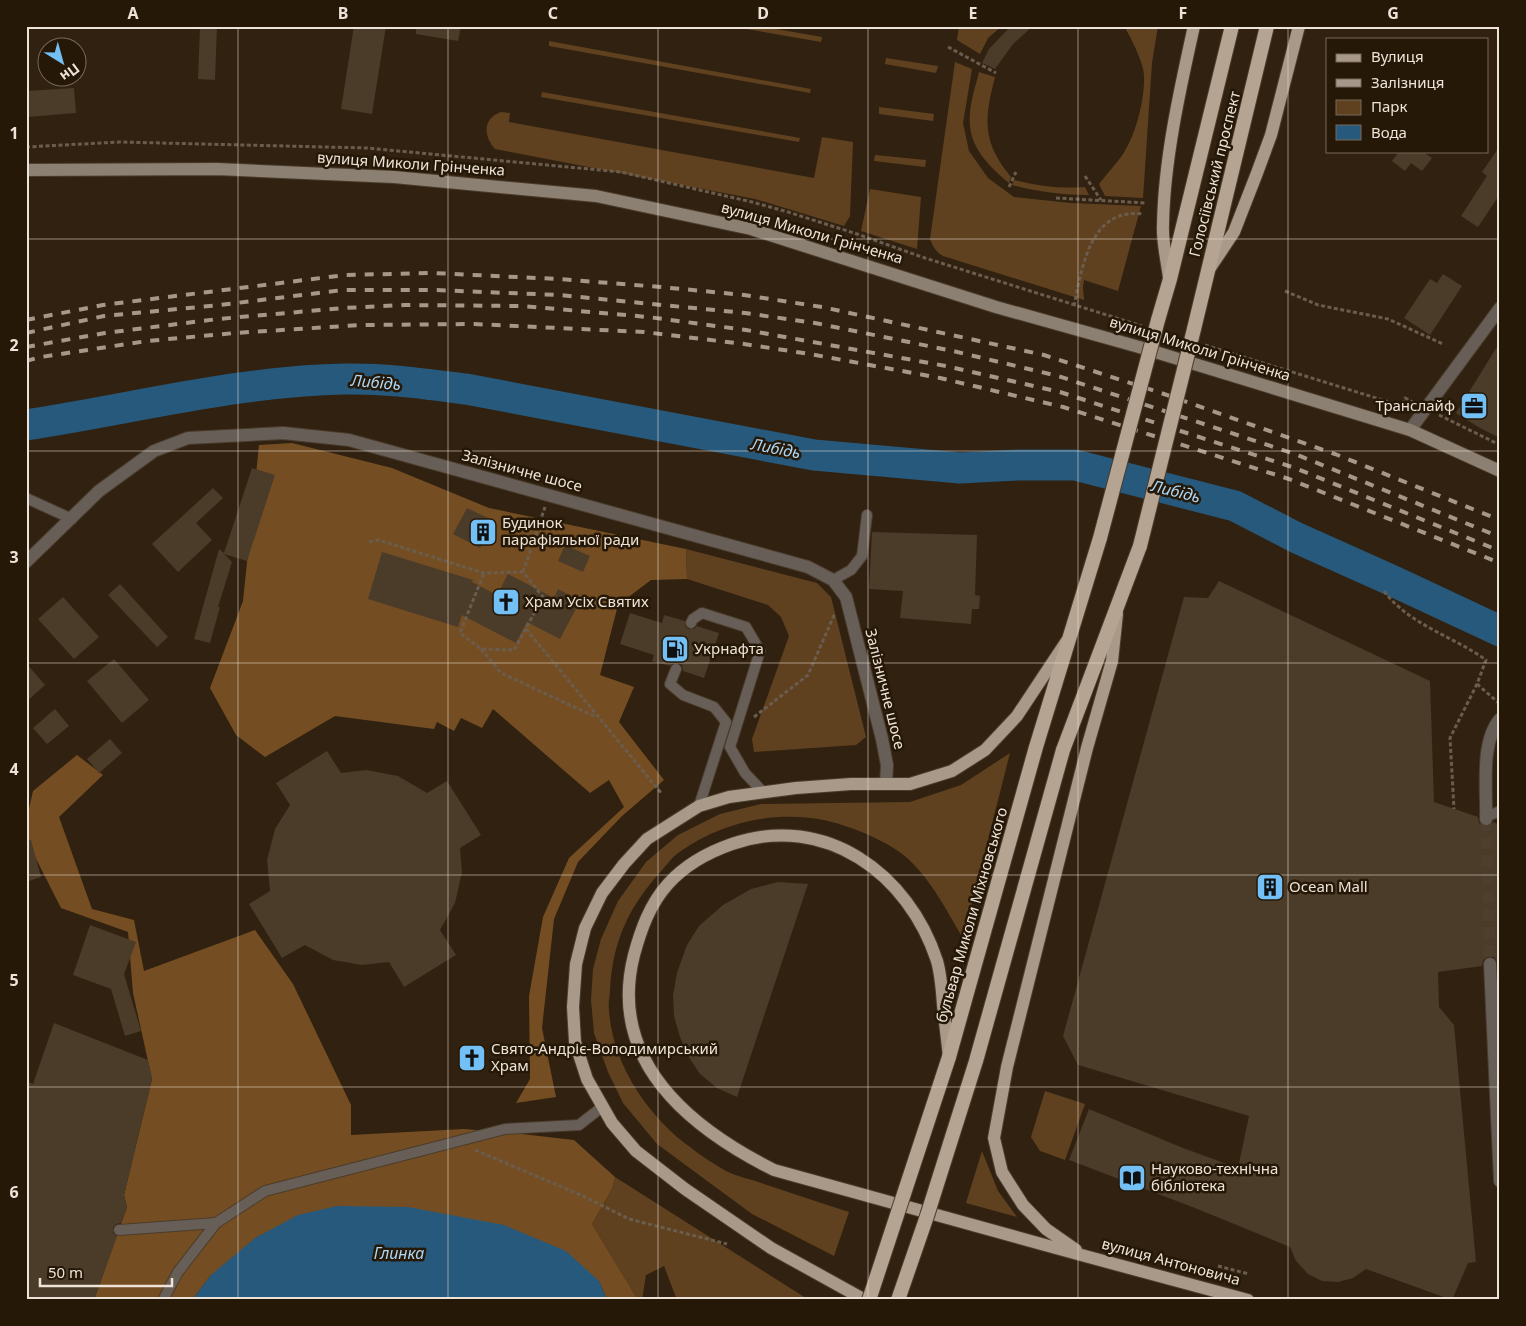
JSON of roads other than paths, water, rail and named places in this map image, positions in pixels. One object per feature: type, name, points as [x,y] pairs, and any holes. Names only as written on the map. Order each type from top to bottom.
[{"type":"highway","name":"Голосіївський проспект","points":[[1100,538],[1170,280],[1232,26]]},
{"type":"highway","name":"Голосіївський проспект","points":[[1118,604],[1140,546],[1267,26]]},
{"type":"highway","name":"бульвар Миколи Міхновського","points":[[869,1300],[949,1057],[1036,747],[1100,538]]},
{"type":"highway","points":[[898,1300],[927,1216],[976,1061],[1064,750],[1118,604]]},
{"type":"main road","points":[[1170,280],[1163,227],[1168,168],[1194,26]]},
{"type":"main road","points":[[1208,270],[1234,232],[1261,163],[1271,135],[1299,26]]},
{"type":"main road","name":"вулиця Миколи Грінченка","points":[[26,170],[246,170],[394,177],[596,196],[751,229],[996,307],[1138,347],[1410,430],[1500,471]]},
{"type":"main road","points":[[1086,1256],[1046,1229],[1023,1205],[1002,1172],[994,1138],[1007,1067],[1087,748],[1112,661],[1118,604]]},
{"type":"main road","points":[[865,1300],[771,1248],[685,1188],[636,1151],[612,1123],[587,1079],[575,1042],[573,1007],[576,964],[585,928],[602,893],[624,864],[647,839],[699,806],[729,797],[796,788],[910,784],[952,771],[985,750],[1016,716],[1071,634]]},
{"type":"main road","name":"вулиця Антоновича","points":[[949,1057],[937,962],[918,918],[905,898],[889,880],[870,864],[848,851],[824,842],[798,836],[771,836],[742,841],[715,850],[690,865],[668,884],[650,908],[639,937],[631,967],[628,998],[632,1028],[640,1051],[662,1087],[686,1112],[712,1134],[742,1154],[774,1170],[1248,1300]]},
{"type":"street","points":[[1410,430],[1500,308]]},
{"type":"street","name":"Залізничне шосе","points":[[26,562],[99,491],[154,451],[188,438],[283,433],[349,440],[808,567],[834,580],[846,597],[882,739],[887,765],[886,784]]},
{"type":"street","points":[[1486,818],[1487,748],[1493,729],[1500,719]]},
{"type":"street","points":[[1490,964],[1500,1182]]},
{"type":"lane","points":[[26,498],[72,519]]},
{"type":"lane","points":[[834,580],[851,570],[862,556],[867,515]]},
{"type":"lane","points":[[691,624],[693,619],[702,613],[746,627],[760,651],[730,748],[744,773],[762,792]]},
{"type":"lane","points":[[676,668],[670,684],[683,695],[714,707],[726,722],[699,806]]},
{"type":"lane","points":[[1486,818],[1500,811]]},
{"type":"lane","points":[[163,1300],[178,1272],[216,1222],[265,1191],[457,1143],[504,1129],[579,1126],[602,1107]]},
{"type":"lane","points":[[119,1230],[216,1222]]},
{"type":"water","name":"Глинка","points":[[337,1206],[408,1207],[504,1225],[566,1251],[599,1281],[607,1300],[192,1300],[211,1275],[255,1238],[298,1215]]},
{"type":"waterway","name":"Либідь","points":[[26,425],[225,390],[305,381],[375,379],[466,389],[814,455],[960,468],[1017,465],[1075,465],[1235,506],[1297,538],[1500,631]]},
{"type":"tunnel","points":[[1486,819],[1490,964]]},
{"type":"railway","points":[[26,320],[103,305],[345,275],[433,273],[558,279],[744,295],[822,307],[1044,355],[1161,393],[1335,454],[1500,520]]},
{"type":"railway","points":[[26,333],[104,316],[220,305],[343,290],[434,290],[559,295],[745,313],[815,323],[953,351],[1058,376],[1295,454],[1500,537]]},
{"type":"railway","points":[[26,347],[105,333],[218,319],[344,308],[404,305],[522,306],[648,317],[746,330],[946,366],[1060,392],[1295,468],[1500,551]]},
{"type":"railway","points":[[26,361],[41,357],[147,341],[361,325],[474,324],[644,332],[744,344],[940,378],[1063,407],[1289,479],[1500,563]]},
{"type":"place","name":"Транслайф","points":[[1474,406]]},
{"type":"place","name":"Будинок парафіяльної ради","points":[[483,532]]},
{"type":"place","name":"Храм Усіх Святих","points":[[506,602]]},
{"type":"place","name":"Укрнафта","points":[[675,649]]},
{"type":"place","name":"Ocean Mall","points":[[1270,887]]},
{"type":"place","name":"Свято-Андріє-Володимирський Храм","points":[[472,1058]]},
{"type":"place","name":"Науково-технічна бібліотека","points":[[1132,1178]]}]
